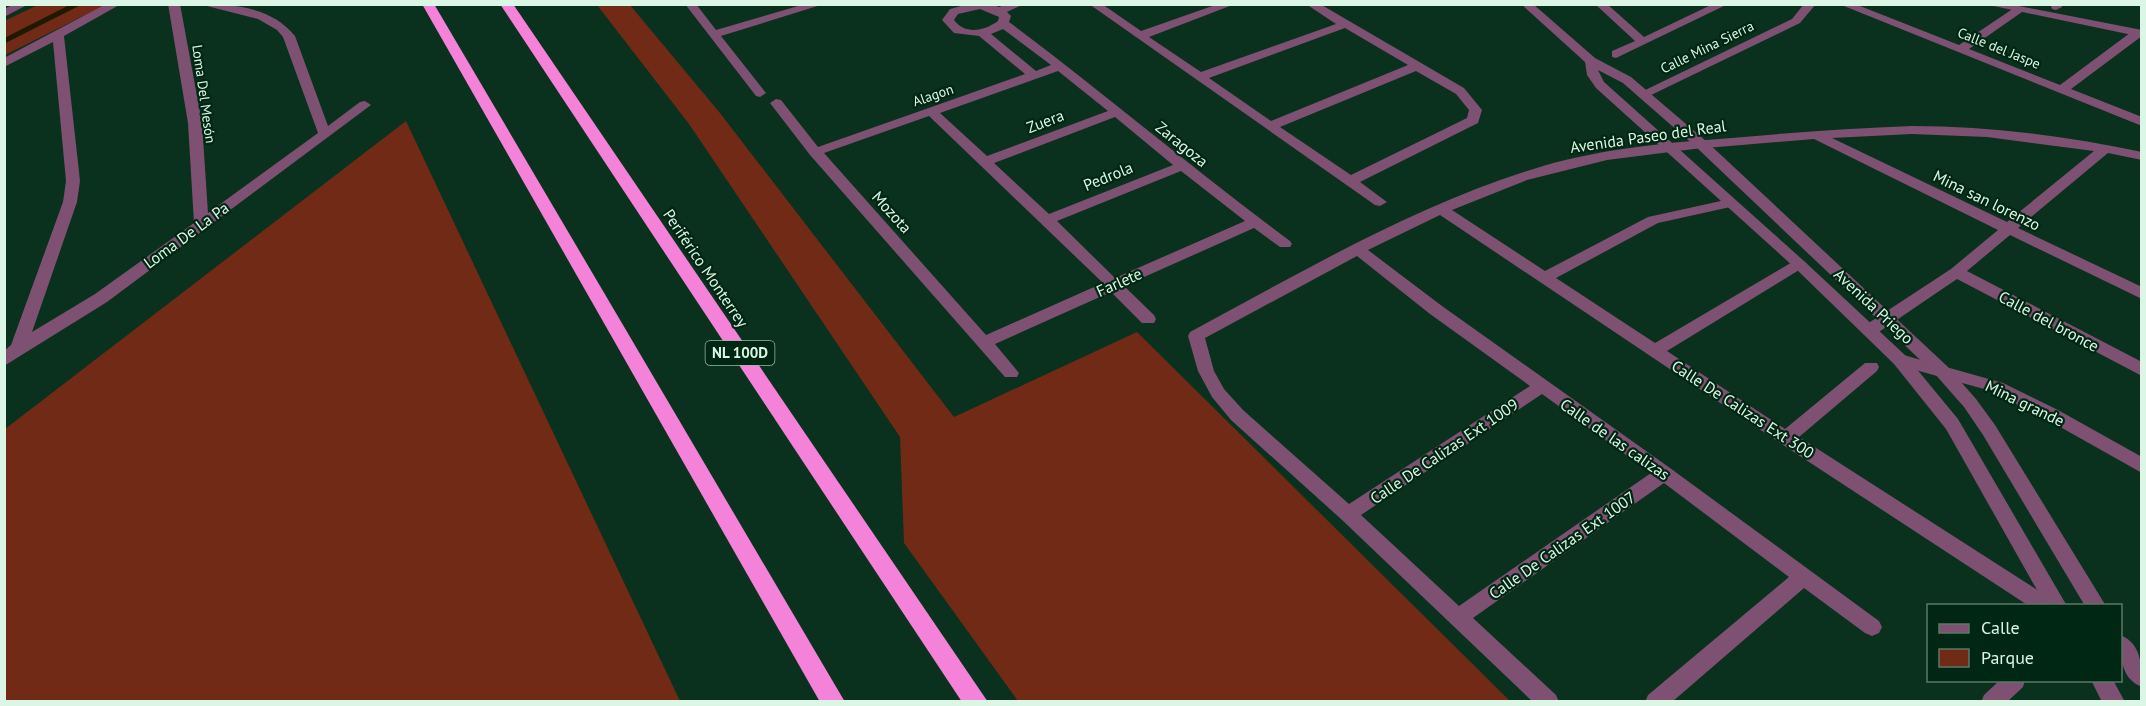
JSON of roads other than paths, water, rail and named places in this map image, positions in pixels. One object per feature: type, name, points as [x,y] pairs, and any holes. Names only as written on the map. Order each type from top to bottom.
[{"type":"highway","points":[[428,4],[833,702]]},
{"type":"highway","name":"Periférico Monterrey","points":[[506,4],[976,702]]},
{"type":"street","points":[[4,14],[24,4]]},
{"type":"street","points":[[4,63],[116,4]]},
{"type":"street","name":"Loma Del Mesón","points":[[174,4],[195,123],[201,224]]},
{"type":"street","points":[[204,4],[261,16],[281,26],[289,36],[325,135]]},
{"type":"street","points":[[690,4],[760,93]]},
{"type":"street","points":[[999,11],[1019,4]]},
{"type":"street","points":[[1094,4],[1380,202]]},
{"type":"street","points":[[1139,36],[1230,4]]},
{"type":"street","points":[[1311,4],[1460,91],[1476,110],[1473,120],[1350,181]]},
{"type":"street","name":"Avenida Priego","points":[[1526,4],[1592,61],[1620,75],[1701,144],[1941,369],[1989,430],[2095,604]]},
{"type":"street","points":[[1600,4],[1643,42]]},
{"type":"street","points":[[1616,54],[1723,4]]},
{"type":"street","name":"Calle Mina Sierra","points":[[1643,94],[1796,21],[1811,4]]},
{"type":"street","name":"Calle del Jaspe","points":[[1844,4],[1962,49],[2142,123]]},
{"type":"street","points":[[1989,4],[2140,30]]},
{"type":"street","points":[[715,34],[813,5]]},
{"type":"street","points":[[980,5],[999,11],[1005,16],[1004,23],[982,33],[955,29],[948,20],[950,8],[980,5]]},
{"type":"street","points":[[2052,5],[2140,30]]},
{"type":"street","points":[[1962,49],[2018,10]]},
{"type":"street","name":"Zaragoza","points":[[1004,23],[1285,244]]},
{"type":"street","points":[[1200,77],[1346,24]]},
{"type":"street","points":[[2062,90],[2140,30]]},
{"type":"street","points":[[982,33],[1034,75]]},
{"type":"street","points":[[8,356],[70,202],[73,182],[58,36]]},
{"type":"street","name":"Avenida Priego","points":[[1592,61],[1595,80],[1800,264],[1900,360],[1952,424],[2056,604]]},
{"type":"street","name":"Alagon","points":[[815,152],[1061,66]]},
{"type":"street","points":[[1270,126],[1417,66]]},
{"type":"street","name":"Mozota","points":[[776,103],[815,152],[1011,373]]},
{"type":"street","name":"Loma De La Pa","points":[[8,356],[101,298],[365,105]]},
{"type":"street","points":[[931,111],[1148,319]]},
{"type":"street","name":"Zuera","points":[[984,162],[1117,112]]},
{"type":"street","name":"Avenida Paseo del Real","points":[[1348,514],[1237,415],[1218,393],[1206,371],[1196,336],[1359,250],[1442,210],[1522,177],[1602,158],[1701,144],[1817,135],[1896,131],[1962,131],[2030,137],[2106,148],[2142,156]]},
{"type":"street","name":"Mina san lorenzo","points":[[1817,135],[2008,231],[2142,294]]},
{"type":"street","points":[[1870,330],[1956,272],[2106,148]]},
{"type":"street","name":"Pedrola","points":[[1047,220],[1182,165]]},
{"type":"street","points":[[1544,278],[1653,220],[1730,203]]},
{"type":"street","name":"Calle De Calizas Ext 300","points":[[1442,210],[1786,438],[2043,604]]},
{"type":"street","name":"Farlete","points":[[984,342],[1255,222]]},
{"type":"street","name":"Calle de las calizas","points":[[1359,250],[1540,387],[1664,473],[1872,627]]},
{"type":"street","points":[[1655,351],[1800,264]]},
{"type":"street","name":"Calle del bronce","points":[[1956,272],[2142,370]]},
{"type":"street","name":"Mina grande","points":[[1900,360],[1941,369],[2014,395],[2142,466]]},
{"type":"street","points":[[1786,438],[1871,368]]},
{"type":"street","name":"Calle De Calizas Ext 1009","points":[[1348,514],[1540,387]]},
{"type":"street","name":"Calle De Calizas Ext 1007","points":[[1459,617],[1664,473]]},
{"type":"street","points":[[1348,514],[1548,702]]},
{"type":"street","points":[[1656,702],[1803,577]]},
{"type":"street","points":[[2122,647],[2142,678]]},
{"type":"street","points":[[1992,702],[2013,682]]},
{"type":"street","points":[[2103,682],[2114,702]]},
{"type":"waterway","points":[[4,41],[77,4]]}]
